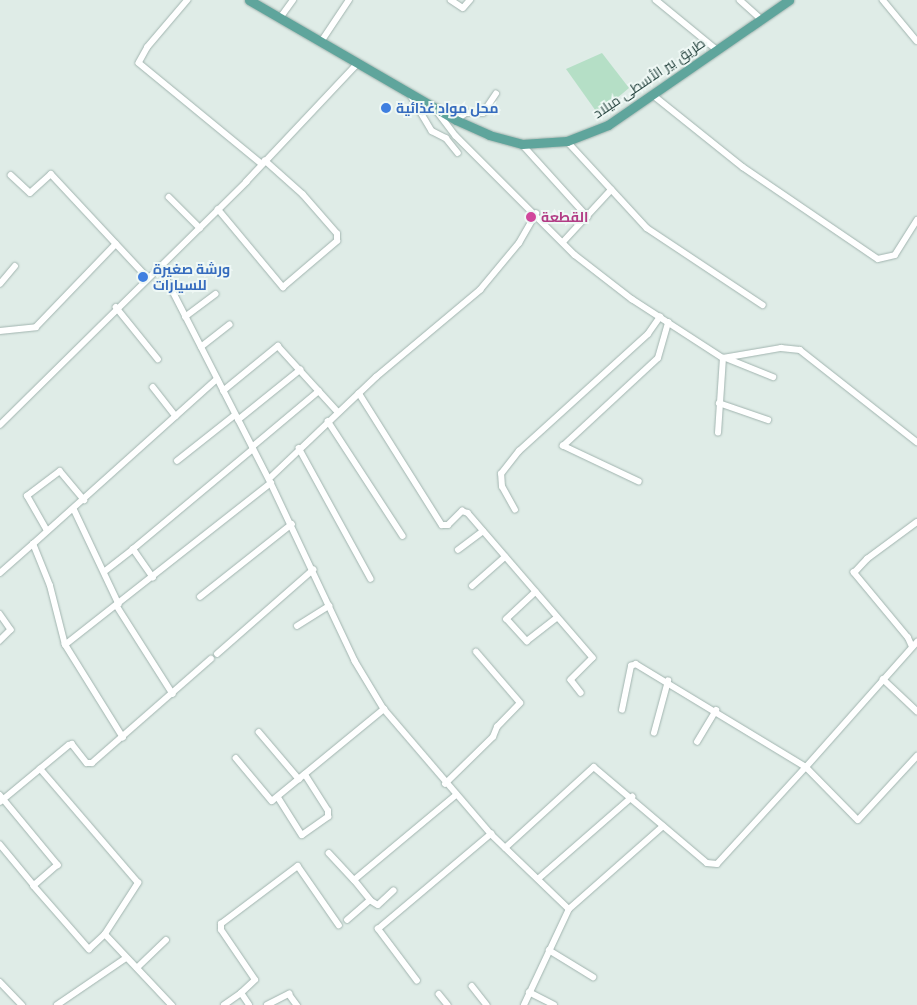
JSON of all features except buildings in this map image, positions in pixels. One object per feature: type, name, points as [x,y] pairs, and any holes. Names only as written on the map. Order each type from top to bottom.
[{"type":"main road","name":"طريق بير الأسطى ميلاد","points":[[249,0],[456,120],[489,136],[522,144],[567,141],[608,124],[788,0]]},
{"type":"street","points":[[188,0],[139,63],[303,195],[338,236],[337,241],[286,286],[280,286],[218,209]]},
{"type":"street","points":[[280,18],[293,0]]},
{"type":"street","points":[[321,42],[348,0]]},
{"type":"street","points":[[451,0],[463,8],[470,0]]},
{"type":"street","points":[[656,0],[718,50]]},
{"type":"street","points":[[740,0],[761,19]]},
{"type":"street","points":[[882,0],[917,41]]},
{"type":"street","points":[[0,425],[116,307],[200,228],[358,63]]},
{"type":"street","points":[[408,92],[432,131],[446,138],[458,153]]},
{"type":"street","points":[[456,120],[466,113],[483,113],[496,94]]},
{"type":"street","points":[[652,95],[743,167],[878,259],[894,255],[917,220]]},
{"type":"street","points":[[434,107],[456,136],[606,282],[724,358],[773,377]]},
{"type":"street","points":[[567,141],[648,228],[763,305]]},
{"type":"street","points":[[522,144],[588,217]]},
{"type":"street","points":[[11,175],[30,193],[51,174],[147,277]]},
{"type":"street","points":[[563,242],[611,190]]},
{"type":"street","points":[[169,197],[200,228]]},
{"type":"street","points":[[65,645],[153,578],[270,481],[299,448],[328,421],[480,290],[520,243],[536,214]]},
{"type":"street","points":[[0,331],[36,328],[116,244]]},
{"type":"street","points":[[0,284],[14,266]]},
{"type":"street","points":[[160,266],[292,524],[355,661],[384,709],[445,784],[491,834],[569,908]]},
{"type":"street","points":[[185,317],[215,294]]},
{"type":"street","points":[[116,307],[158,359]]},
{"type":"street","points":[[515,510],[502,487],[501,474],[519,451],[648,334],[660,317]]},
{"type":"street","points":[[639,482],[565,449],[563,446],[658,358],[668,322]]},
{"type":"street","points":[[201,347],[229,325]]},
{"type":"street","points":[[223,391],[278,346],[338,412]]},
{"type":"street","points":[[724,358],[795,348],[917,442]]},
{"type":"street","points":[[718,433],[724,358]]},
{"type":"street","points":[[177,461],[300,370]]},
{"type":"street","points":[[0,573],[84,500],[217,379]]},
{"type":"street","points":[[153,387],[176,416]]},
{"type":"street","points":[[104,572],[319,391]]},
{"type":"street","points":[[359,393],[442,525],[448,525],[464,510],[593,659],[571,680],[581,693]]},
{"type":"street","points":[[719,403],[768,420]]},
{"type":"street","points":[[328,421],[403,536]]},
{"type":"street","points":[[299,448],[371,579]]},
{"type":"street","points":[[47,531],[27,496],[60,471],[84,500]]},
{"type":"street","points":[[74,508],[118,605],[173,694]]},
{"type":"street","points":[[505,848],[594,767],[632,797],[707,863],[717,864],[915,645],[854,573],[867,559],[917,522]]},
{"type":"street","points":[[200,597],[292,524]]},
{"type":"street","points":[[458,550],[482,531]]},
{"type":"street","points":[[33,544],[50,586],[65,645],[123,738]]},
{"type":"street","points":[[133,549],[153,578]]},
{"type":"street","points":[[472,586],[505,557]]},
{"type":"street","points":[[216,654],[313,570]]},
{"type":"street","points":[[536,592],[507,619],[528,641],[556,618]]},
{"type":"street","points":[[297,626],[329,606]]},
{"type":"street","points":[[0,614],[11,630],[0,641]]},
{"type":"street","points":[[445,784],[493,737],[497,727],[520,703],[476,652]]},
{"type":"street","points":[[34,886],[59,863],[1,799],[72,744],[87,762],[92,763],[123,738],[211,659]]},
{"type":"street","points":[[622,710],[633,664],[668,681],[806,767],[858,820],[917,756]]},
{"type":"street","points":[[883,679],[917,710]]},
{"type":"street","points":[[654,733],[668,681]]},
{"type":"street","points":[[236,758],[270,800],[278,797],[384,709]]},
{"type":"street","points":[[697,742],[716,710]]},
{"type":"street","points":[[259,732],[299,779]]},
{"type":"street","points":[[0,845],[86,949],[106,934],[136,891],[137,879],[40,769]]},
{"type":"street","points":[[278,797],[302,835],[328,817],[328,812],[305,775]]},
{"type":"street","points":[[354,880],[456,796]]},
{"type":"street","points":[[538,880],[632,797]]},
{"type":"street","points":[[524,1005],[569,908],[663,826]]},
{"type":"street","points":[[417,981],[378,929],[491,834]]},
{"type":"street","points":[[329,853],[370,900],[377,905],[394,891]]},
{"type":"street","points":[[224,1005],[255,980],[220,926],[297,867],[301,867],[339,925]]},
{"type":"street","points":[[347,920],[370,900]]},
{"type":"street","points":[[106,934],[126,958],[172,1005]]},
{"type":"street","points":[[136,968],[166,940]]},
{"type":"street","points":[[550,950],[593,977]]},
{"type":"street","points":[[57,1005],[126,958]]},
{"type":"street","points":[[0,982],[22,1005]]},
{"type":"street","points":[[472,986],[487,1005]]},
{"type":"street","points":[[529,992],[554,1005]]},
{"type":"street","points":[[240,993],[249,1005]]},
{"type":"street","points":[[267,1005],[289,994],[297,1005]]},
{"type":"street","points":[[440,994],[448,1005]]},
{"type":"green space","points":[[602,53],[629,88],[598,114],[566,69]]},
{"type":"place","name":"محل مواد غذائية","points":[[386,108]]},
{"type":"place","name":"القطعة","points":[[531,217]]},
{"type":"place","name":"ورشة صغيرة للسيارات","points":[[143,277]]}]
